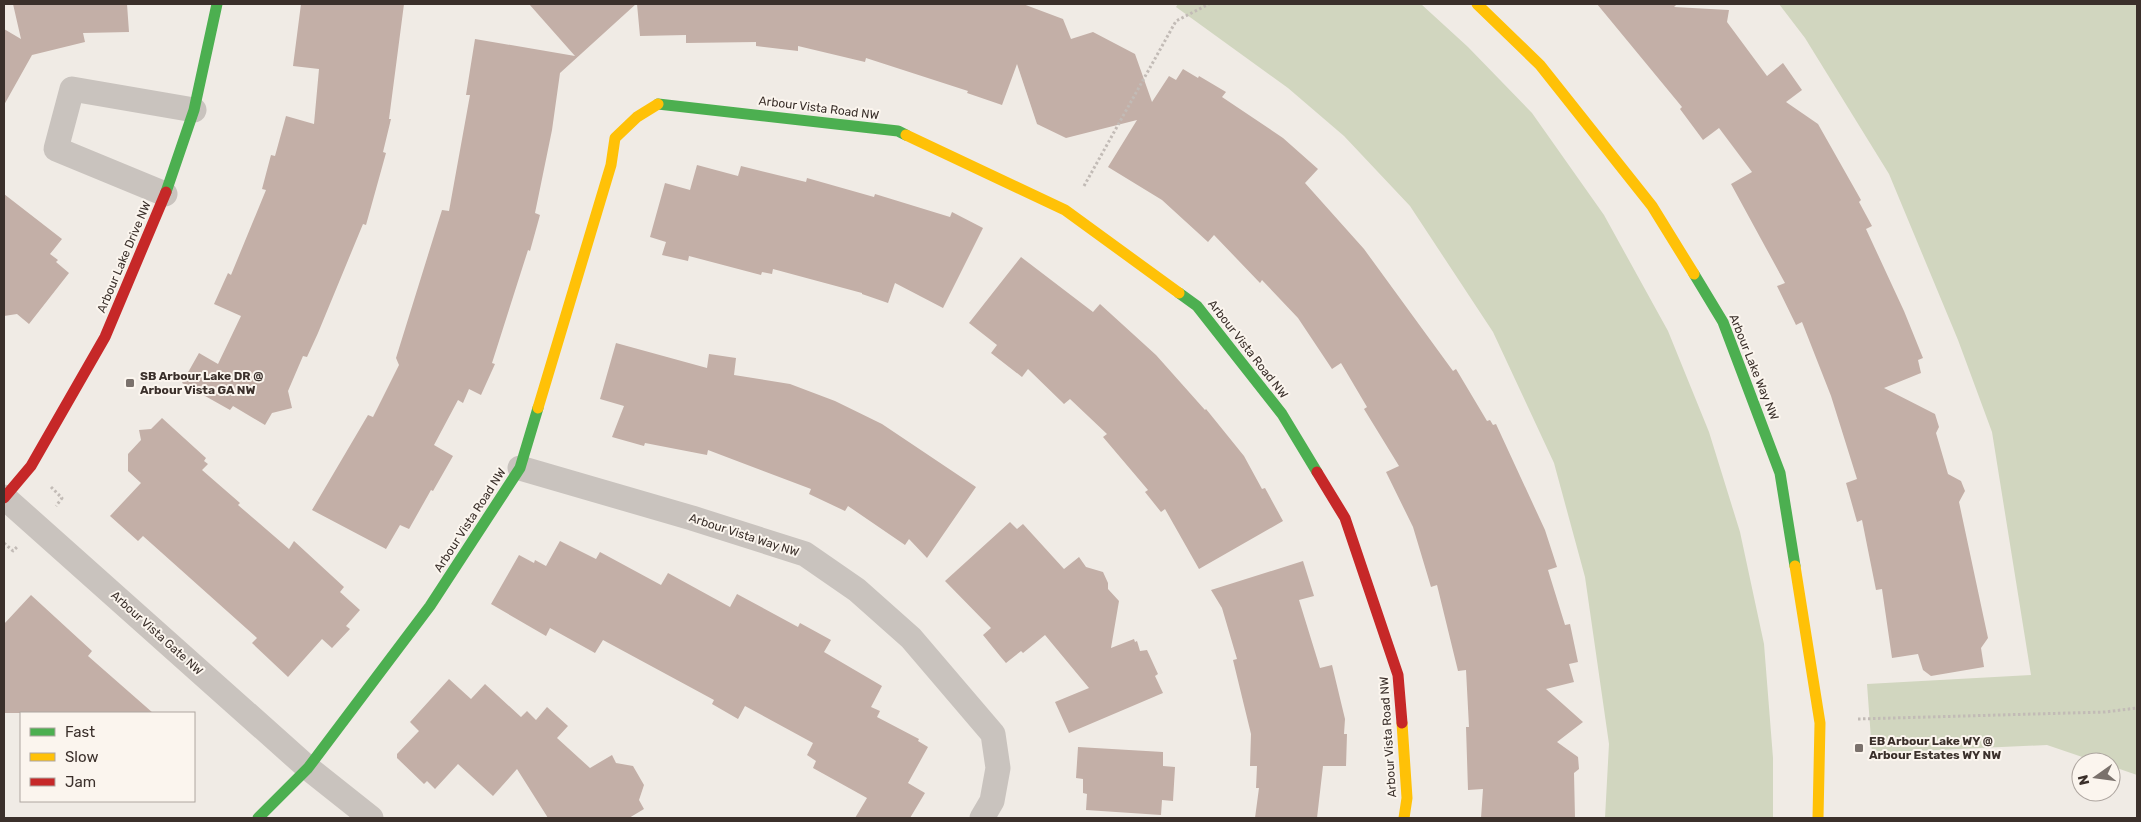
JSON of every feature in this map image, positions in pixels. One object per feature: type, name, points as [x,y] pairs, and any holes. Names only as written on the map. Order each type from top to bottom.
[{"type":"street","name":"Arbour Lake Drive NW","points":[[4,497],[31,466],[106,337],[165,194],[194,110],[217,4]]},
{"type":"street","name":"Arbour Lake Way NW","points":[[1477,4],[1540,66],[1652,206],[1723,322],[1780,473],[1820,723],[1818,818]]},
{"type":"street","points":[[165,194],[56,149],[72,89],[194,110]]},
{"type":"street","name":"Arbour Vista Road NW","points":[[258,818],[308,768],[430,606],[520,468],[611,165],[615,138],[638,117],[659,103],[898,131],[1065,210],[1196,306],[1282,414],[1345,518],[1398,675],[1407,798],[1404,818]]},
{"type":"street","name":"Arbour Vista Way NW","points":[[520,468],[692,518],[805,554],[857,590],[911,638],[994,734],[998,768],[992,801],[982,818]]},
{"type":"street","name":"Arbour Vista Gate NW","points":[[4,497],[308,768],[372,818]]},
{"type":"path","points":[[1065,210],[1084,185],[1176,21],[1209,4]]},
{"type":"path","points":[[1858,719],[2104,712],[2137,708]]},
{"type":"green space","points":[[1178,4],[1421,4],[1468,47],[1532,113],[1604,215],[1668,331],[1709,432],[1740,532],[1764,644],[1773,758],[1773,818],[1605,818],[1609,744],[1585,577],[1554,463],[1493,332],[1410,206],[1344,136],[1288,88],[1176,7]]},
{"type":"green space","points":[[1779,4],[2137,4],[2137,775],[2121,769],[2121,752],[2071,753],[2047,745],[1872,753],[1867,684],[2031,675],[1992,432],[1958,340],[1889,174],[1805,38]]},
{"type":"building","points":[[13,4],[127,4],[129,32],[83,33],[85,42],[32,55],[4,105],[4,29],[21,39]]},
{"type":"building","points":[[301,4],[404,4],[389,119],[391,119],[383,152],[386,153],[366,225],[363,224],[318,333],[307,357],[303,356],[288,391],[292,408],[272,413],[265,425],[233,406],[230,410],[182,383],[199,353],[218,364],[241,316],[214,304],[228,273],[231,275],[266,190],[262,189],[271,155],[275,156],[286,116],[314,124],[319,69],[293,66]]},
{"type":"building","points":[[529,4],[636,4],[560,73],[552,130],[535,213],[540,215],[530,251],[528,250],[492,363],[495,364],[481,395],[469,389],[463,403],[458,400],[434,445],[453,456],[409,529],[400,525],[386,549],[312,510],[368,415],[373,417],[399,365],[396,358],[442,210],[449,211],[470,95],[466,95],[475,39],[575,56]]},
{"type":"building","points":[[637,4],[1023,4],[1063,19],[1071,39],[1093,32],[1135,54],[1152,102],[1169,76],[1176,80],[1183,69],[1226,92],[1222,97],[1283,138],[1318,169],[1305,183],[1364,249],[1453,371],[1456,369],[1487,421],[1490,420],[1493,425],[1496,424],[1545,530],[1557,567],[1548,570],[1565,625],[1570,624],[1578,662],[1569,664],[1574,682],[1546,689],[1583,722],[1557,742],[1578,757],[1579,769],[1574,773],[1575,818],[1481,818],[1483,789],[1468,790],[1466,727],[1469,727],[1466,670],[1458,671],[1437,585],[1431,587],[1413,527],[1386,472],[1399,466],[1364,409],[1367,407],[1341,363],[1332,369],[1298,318],[1262,280],[1260,283],[1214,235],[1208,242],[1162,200],[1108,167],[1137,120],[1066,138],[1037,124],[1017,64],[1002,105],[967,93],[968,91],[866,58],[865,62],[798,46],[798,51],[756,46],[756,42],[686,43],[686,35],[640,36]]},
{"type":"building","points":[[1597,4],[1677,4],[1674,7],[1729,10],[1727,22],[1767,76],[1783,63],[1802,90],[1786,102],[1818,124],[1861,200],[1859,202],[1872,226],[1866,229],[1904,311],[1923,358],[1918,360],[1921,373],[1884,388],[1935,414],[1939,427],[1936,433],[1948,474],[1961,481],[1965,491],[1959,502],[1988,638],[1981,648],[1984,667],[1931,676],[1923,670],[1918,654],[1892,658],[1882,589],[1876,590],[1862,520],[1857,522],[1846,483],[1857,479],[1831,396],[1802,322],[1796,325],[1777,286],[1785,283],[1731,184],[1752,172],[1719,128],[1703,140],[1680,109],[1682,107]]},
{"type":"building","points":[[697,165],[738,176],[741,166],[806,182],[807,178],[874,197],[875,194],[950,217],[952,212],[983,228],[943,308],[895,283],[888,303],[862,293],[773,269],[772,274],[762,272],[761,275],[689,256],[688,261],[662,255],[666,242],[650,237],[665,183],[690,190]]},
{"type":"building","points":[[4,194],[62,239],[50,254],[69,273],[29,324],[17,314],[4,316]]},
{"type":"building","points":[[1021,257],[1093,312],[1100,304],[1156,355],[1206,409],[1244,456],[1262,489],[1265,488],[1283,521],[1199,569],[1165,509],[1161,512],[1145,492],[1148,490],[1103,437],[1107,434],[1070,399],[1064,404],[1028,369],[1022,377],[991,353],[997,345],[969,323]]},
{"type":"building","points":[[616,343],[707,368],[709,354],[736,358],[734,375],[790,384],[835,401],[882,424],[976,487],[927,558],[909,539],[905,545],[848,506],[845,511],[809,494],[811,489],[708,450],[707,455],[645,443],[644,446],[612,437],[624,406],[600,399]]},
{"type":"building","points":[[162,418],[206,458],[204,461],[208,464],[202,470],[240,503],[238,505],[289,549],[294,541],[344,587],[340,592],[360,610],[346,626],[350,629],[332,648],[322,639],[288,677],[252,643],[257,638],[143,536],[138,541],[110,516],[141,483],[128,471],[128,454],[141,440],[139,430],[151,429]]},
{"type":"building","points":[[1010,522],[1017,529],[1023,524],[1064,569],[1079,557],[1086,567],[1103,572],[1108,583],[1108,589],[1119,601],[1111,648],[1134,639],[1135,642],[1137,641],[1140,651],[1147,650],[1158,674],[1155,676],[1163,693],[1069,733],[1055,702],[1089,688],[1045,635],[1023,653],[1021,651],[1006,663],[983,635],[991,628],[945,581]]},
{"type":"building","points":[[560,541],[596,559],[600,552],[661,585],[668,573],[730,607],[737,594],[798,627],[800,623],[831,640],[824,652],[882,686],[871,707],[880,711],[877,717],[919,739],[918,741],[928,747],[908,783],[925,793],[910,818],[855,818],[867,798],[813,768],[816,761],[807,755],[813,743],[745,706],[738,719],[712,704],[714,700],[603,640],[595,653],[550,628],[546,636],[491,604],[519,555],[534,563],[535,560],[546,566]]},
{"type":"building","points":[[1303,561],[1314,596],[1299,600],[1320,668],[1332,665],[1345,719],[1344,734],[1347,734],[1346,766],[1323,766],[1317,818],[1255,818],[1259,788],[1256,788],[1257,766],[1250,766],[1251,734],[1233,660],[1237,659],[1222,608],[1211,590]]},
{"type":"building","points":[[31,595],[92,651],[88,656],[152,712],[4,713],[4,624]]},
{"type":"building","points":[[449,679],[471,699],[485,684],[521,717],[527,711],[536,720],[547,707],[568,726],[557,738],[590,768],[612,755],[616,763],[633,766],[644,785],[639,800],[644,809],[629,818],[548,818],[517,769],[493,796],[458,764],[435,789],[427,781],[424,784],[397,758],[397,754],[419,731],[410,722]]},
{"type":"building","points":[[1078,747],[1163,752],[1163,766],[1175,767],[1173,801],[1162,800],[1161,815],[1086,810],[1087,794],[1083,793],[1083,779],[1076,778]]},
{"type":"traffic: fast","points":[[166,192],[194,110],[217,4]]},
{"type":"traffic: fast","points":[[658,104],[898,131],[906,135]]},
{"type":"traffic: fast","points":[[1694,274],[1723,322],[1780,473],[1795,566]]},
{"type":"traffic: fast","points":[[1179,293],[1197,306],[1282,414],[1317,472]]},
{"type":"traffic: fast","points":[[258,818],[308,768],[430,606],[520,468],[538,408]]},
{"type":"traffic: slow","points":[[1477,4],[1540,65],[1652,206],[1694,274]]},
{"type":"traffic: slow","points":[[538,408],[611,165],[615,138],[637,117],[658,104]]},
{"type":"traffic: slow","points":[[906,135],[1065,210],[1179,293]]},
{"type":"traffic: slow","points":[[1795,566],[1820,723],[1818,818]]},
{"type":"traffic: slow","points":[[1402,723],[1407,798],[1404,818]]},
{"type":"traffic: jam","points":[[4,498],[31,466],[105,337],[166,192]]},
{"type":"traffic: jam","points":[[1317,472],[1345,518],[1398,675],[1402,723]]},
{"type":"place","name":"SB Arbour Lake DR @ Arbour Vista GA NW","points":[[130,383]]},
{"type":"place","name":"EB Arbour Lake WY @ Arbour Estates WY NW","points":[[1859,748]]}]
